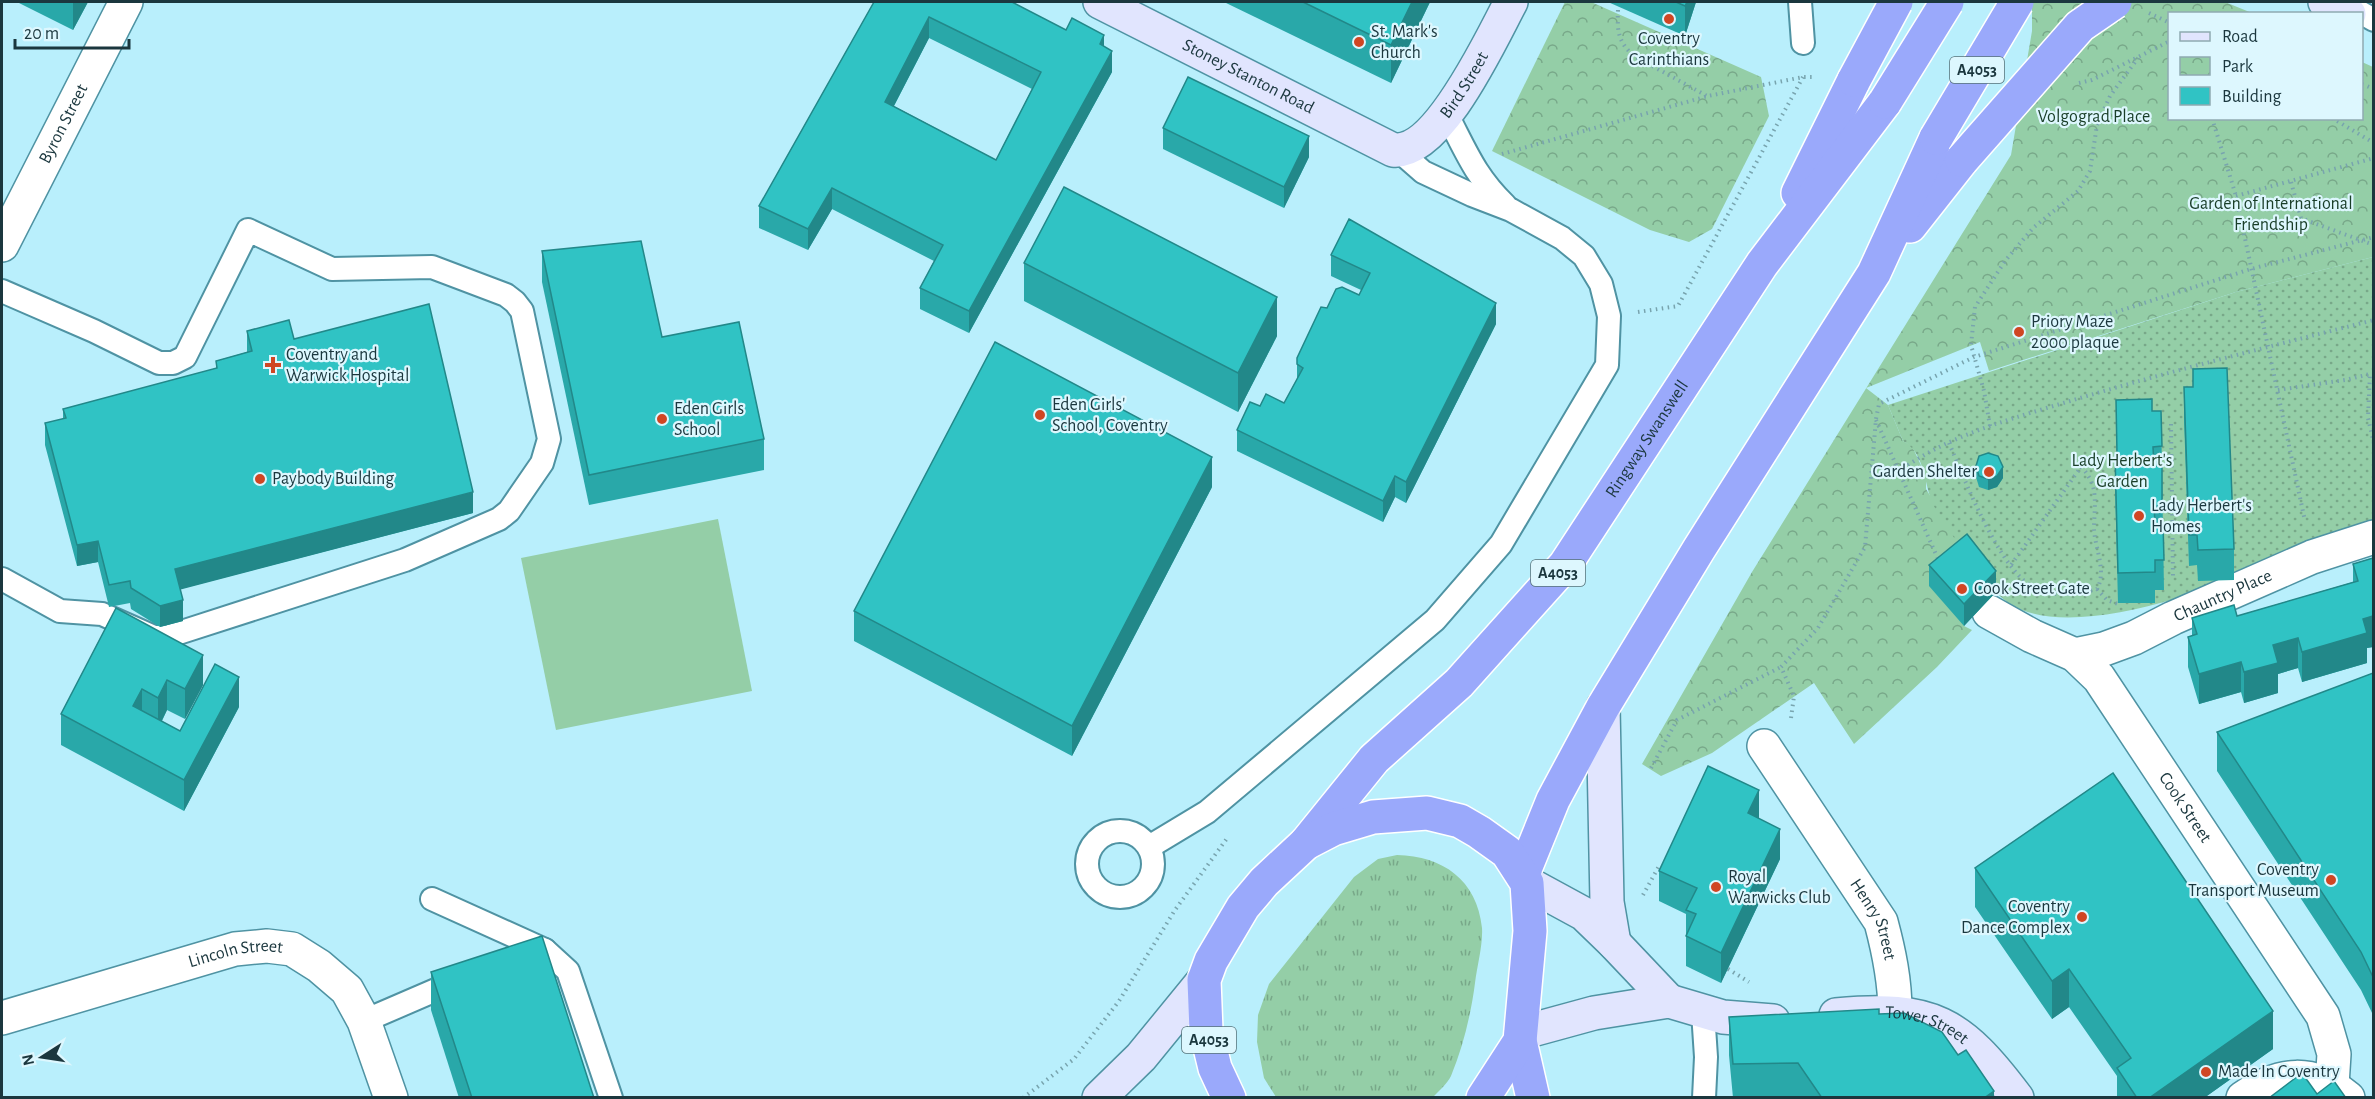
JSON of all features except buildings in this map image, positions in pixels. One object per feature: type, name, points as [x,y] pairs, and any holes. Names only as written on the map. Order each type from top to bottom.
[{"type":"highway","points":[[1762,264],[1896,2]]},
{"type":"highway","name":"Ringway Swanswell","points":[[1306,843],[1374,759],[1459,683],[1565,565],[1762,264],[1885,102],[1947,2]]},
{"type":"highway","name":"A4053","points":[[1533,1098],[1521,1037],[1530,931],[1525,879],[1553,800],[1603,707],[1699,549],[1874,273],[1936,138],[2017,2]]},
{"type":"highway","points":[[1874,273],[1962,160],[2080,26],[2115,2]]},
{"type":"highway","name":"A4053","points":[[1229,1098],[1215,1068],[1206,1031],[1204,980],[1211,961],[1243,907],[1264,882],[1306,843],[1333,829],[1373,817],[1427,813],[1460,821],[1479,832],[1507,852],[1525,879]]},
{"type":"highway","name":"A4053","points":[[1483,1098],[1521,1037]]},
{"type":"street","name":"Byron Street","points":[[2,245],[126,2]]},
{"type":"street","name":"Stoney Stanton Road","points":[[1100,2],[1399,151]]},
{"type":"street","name":"Bird Street","points":[[1399,151],[1428,135],[1447,115],[1511,2]]},
{"type":"street","points":[[2325,2],[2345,12]]},
{"type":"street","name":"Chauntry Place","points":[[2075,655],[2104,649],[2134,638],[2173,618],[2312,557],[2373,537]]},
{"type":"street","name":"Cook Street","points":[[1989,612],[2032,636],[2075,655],[2098,678],[2323,1016],[2334,1054],[2340,1091]]},
{"type":"street","points":[[1603,707],[1607,902],[1614,943]]},
{"type":"street","name":"Henry Street","points":[[1764,746],[1881,922],[1889,949],[1895,984],[1895,1012]]},
{"type":"street","name":"Tower Street","points":[[1525,879],[1584,914],[1669,1001]]},
{"type":"street","name":"Lincoln Street","points":[[2,1018],[235,949],[267,946],[292,950],[319,966],[347,990],[364,1021],[391,1098]]},
{"type":"street","points":[[1099,1098],[1142,1057],[1204,980]]},
{"type":"street","name":"Tower Street","points":[[1521,1037],[1594,1013],[1669,1001],[1723,1017],[1765,1021],[1860,1012],[1895,1012],[1944,1024],[1967,1039],[2017,1098]]},
{"type":"street","points":[[2243,1098],[2272,1083],[2292,1076],[2340,1091]]},
{"type":"lane","points":[[1800,2],[1803,43]]},
{"type":"lane","points":[[2342,2],[2359,12]]},
{"type":"lane","points":[[1447,115],[1470,162],[1487,187],[1511,210]]},
{"type":"lane","points":[[1149,847],[1207,812],[1435,620],[1501,544],[1607,365],[1609,316],[1601,284],[1584,256],[1562,238],[1511,210],[1423,172],[1399,151]]},
{"type":"lane","points":[[2,291],[94,331],[159,363],[173,363],[185,357],[248,230],[332,270],[432,267],[506,295],[522,311],[549,439],[542,463],[509,511],[499,519],[405,560],[166,637],[154,637],[102,614],[60,611],[2,579]]},
{"type":"lane","points":[[432,899],[544,950],[568,971],[611,1098]]},
{"type":"lane","points":[[499,966],[544,950]]},
{"type":"lane","points":[[364,1021],[443,986],[477,974]]},
{"type":"lane","points":[[1703,1012],[1706,1057],[1704,1098]]},
{"type":"path","points":[[1618,10],[1617,34],[1625,48],[1634,56],[1708,96]]},
{"type":"path","points":[[2072,84],[2092,80],[2168,42]]},
{"type":"path","points":[[1609,316],[1678,306],[1803,77],[1803,43]]},
{"type":"path","points":[[1990,426],[1971,345],[1976,307],[2005,261],[2033,228],[2078,191],[2090,171],[2097,125],[2109,96],[2139,58]]},
{"type":"path","points":[[1470,162],[1708,96],[1803,77]]},
{"type":"path","points":[[2213,120],[2236,196],[2312,557]]},
{"type":"path","points":[[2335,120],[2373,143]]},
{"type":"path","points":[[2236,196],[2373,158]]},
{"type":"path","points":[[2291,182],[2301,218],[2373,245]]},
{"type":"path","points":[[1651,768],[1677,720],[1781,667],[1818,628],[1865,547],[1879,404],[1974,357],[2251,269],[2373,237]]},
{"type":"path","points":[[1898,472],[1918,457],[1990,426],[2117,387],[2373,320]]},
{"type":"path","points":[[2278,390],[2372,374],[2368,418],[2373,444]]},
{"type":"path","points":[[1876,419],[1898,472],[1943,567]]},
{"type":"path","points":[[2171,423],[2173,581]]},
{"type":"path","points":[[1949,443],[1976,505],[2011,565],[2024,582],[2037,590],[2053,594],[2097,589]]},
{"type":"path","points":[[2011,565],[2081,467],[2094,489],[2094,534],[2102,576],[2097,589]]},
{"type":"path","points":[[2097,589],[2107,600],[2119,604]]},
{"type":"path","points":[[1781,667],[1794,696],[1791,718]]},
{"type":"path","points":[[1023,1098],[1074,1059],[1119,1000],[1175,910],[1230,835]]},
{"type":"path","points":[[1645,894],[1659,866],[1666,869]]},
{"type":"green space","points":[[1565,2],[1591,2],[1761,77],[1769,116],[1712,229],[1689,242],[1650,230],[1492,151]]},
{"type":"green space","points":[[2032,2],[2225,2],[2250,12],[2168,12],[2168,120],[2363,120],[2363,62],[2373,67],[2373,257],[2236,292],[1989,371],[1980,342],[1866,388],[2011,155],[2032,31]]},
{"type":"green space","name":"Lady Herbert's Garden","points":[[2373,257],[2373,522],[2294,556],[2192,594],[2139,608],[2089,616],[2045,616],[2010,604],[1986,581],[1942,520],[1931,500],[1921,462],[1911,447],[1903,441],[1888,405],[2236,292]]},
{"type":"green space","points":[[1866,388],[1888,405],[1903,441],[1912,446],[1926,476],[1926,489],[1967,556],[1964,626],[1972,630],[1937,667],[1854,744],[1814,683],[1712,753],[1661,776],[1642,764],[1752,572]]},
{"type":"green space","points":[[718,519],[752,691],[556,730],[521,558]]},
{"type":"green space","points":[[1397,855],[1429,860],[1455,874],[1473,896],[1479,911],[1482,928],[1481,948],[1469,1018],[1451,1076],[1433,1097],[1276,1097],[1264,1078],[1257,1042],[1258,1015],[1269,984],[1354,877],[1378,859]]},
{"type":"place","name":"Coventry Carinthians","points":[[1669,19]]},
{"type":"place","name":"St. Mark's Church","points":[[1359,42]]},
{"type":"place","name":"Priory Maze 2000 plaque","points":[[2019,332]]},
{"type":"place","name":"Coventry and Warwick Hospital","points":[[273,365]]},
{"type":"place","name":"Eden Girls' School, Coventry","points":[[1040,415]]},
{"type":"place","name":"Eden Girls School","points":[[662,419]]},
{"type":"place","name":"Garden Shelter","points":[[1989,472]]},
{"type":"place","name":"Paybody Building","points":[[260,479]]},
{"type":"place","name":"Lady Herbert's Homes","points":[[2139,516]]},
{"type":"place","name":"Cook Street Gate","points":[[1962,589]]},
{"type":"place","name":"Coventry Transport Museum","points":[[2331,880]]},
{"type":"place","name":"Royal Warwicks Club","points":[[1716,887]]},
{"type":"place","name":"Coventry Dance Complex","points":[[2082,917]]},
{"type":"place","name":"Made In Coventry","points":[[2206,1072]]},
{"type":"park label","name":"Volgograd Place","points":[[2094,117]]},
{"type":"park label","name":"Garden of International Friendship","points":[[2271,214]]}]
